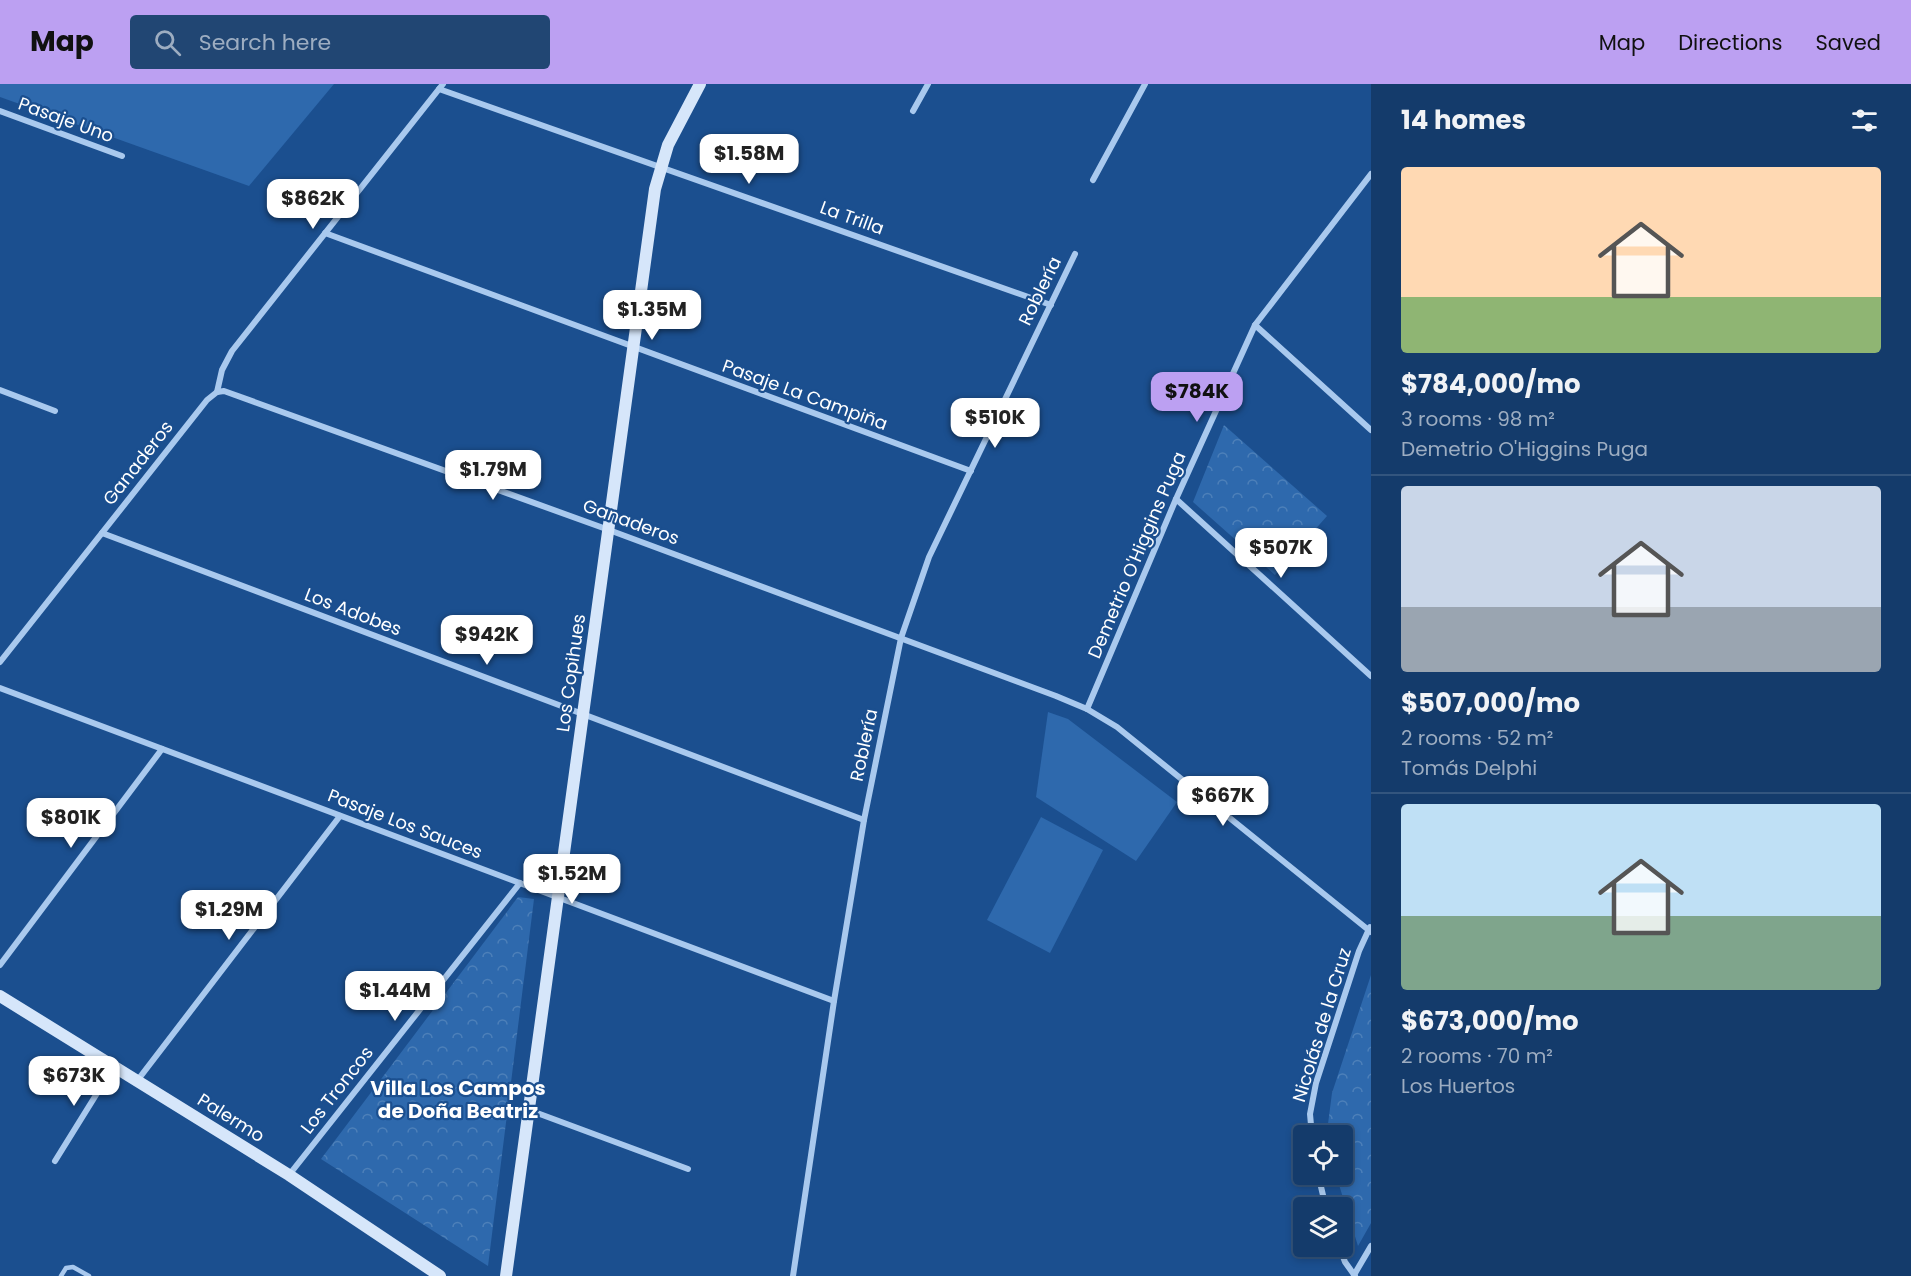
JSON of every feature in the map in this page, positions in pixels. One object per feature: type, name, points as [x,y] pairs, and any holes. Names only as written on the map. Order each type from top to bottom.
[{"type":"street","name":"Los Copihues","points":[[506,1276],[655,189],[661,166],[678,124],[699,84]]},
{"type":"street","points":[[913,111],[928,84]]},
{"type":"street","points":[[1093,180],[1145,84]]},
{"type":"street","name":"La Trilla","points":[[440,87],[1051,305]]},
{"type":"street","points":[[217,392],[222,370],[232,351],[440,87]]},
{"type":"street","name":"Pasaje Uno","points":[[0,111],[122,156]]},
{"type":"street","name":"Demetrio O'Higgins Puga","points":[[1087,709],[1176,499],[1255,325],[1371,174]]},
{"type":"street","name":"Pasaje La Campiña","points":[[325,233],[971,471]]},
{"type":"street","name":"Roblería","points":[[793,1276],[864,820],[901,638],[929,557],[1075,254]]},
{"type":"street","points":[[1255,325],[1371,430]]},
{"type":"street","points":[[0,390],[55,411]]},
{"type":"street","name":"Ganaderos","points":[[0,662],[207,400],[217,392],[233,394],[609,530],[1087,709],[1110,722],[1145,749],[1370,929]]},
{"type":"street","points":[[1176,499],[1371,676]]},
{"type":"street","name":"Los Adobes","points":[[102,533],[864,820]]},
{"type":"street","name":"Pasaje Los Sauces","points":[[0,688],[834,1001]]},
{"type":"street","points":[[0,965],[162,749]]},
{"type":"street","points":[[137,1081],[340,816]]},
{"type":"street","name":"Los Troncos","points":[[289,1175],[520,883]]},
{"type":"street","name":"Nicolás de la Cruz","points":[[1311,1125],[1310,1114],[1316,1083],[1359,951],[1370,929]]},
{"type":"street","name":"Palermo","points":[[0,996],[289,1175],[440,1276]]},
{"type":"street","points":[[55,1161],[114,1066]]},
{"type":"street","points":[[529,1110],[688,1169]]},
{"type":"street","points":[[1343,1257],[1354,1276],[1371,1246]]},
{"type":"lane","points":[[61,1276],[66,1268],[73,1267],[89,1276]]},
{"type":"green space","points":[[0,84],[334,84],[249,186],[0,97]]},
{"type":"green space","points":[[1224,425],[1327,516],[1275,575],[1193,502]]},
{"type":"green space","points":[[1048,712],[1068,719],[1177,802],[1136,861],[1036,797]]},
{"type":"green space","points":[[1041,817],[1103,850],[1050,953],[987,920]]},
{"type":"green space","points":[[518,897],[534,899],[488,1266],[321,1159]]},
{"type":"green space","points":[[1371,975],[1371,1223],[1358,1246],[1353,1230],[1353,1197],[1343,1197],[1339,1185],[1353,1185],[1353,1125],[1328,1125],[1332,1093]]},
{"type":"district","name":"Villa Los Campos de Doña Beatriz","points":[[458,1100]]}]
